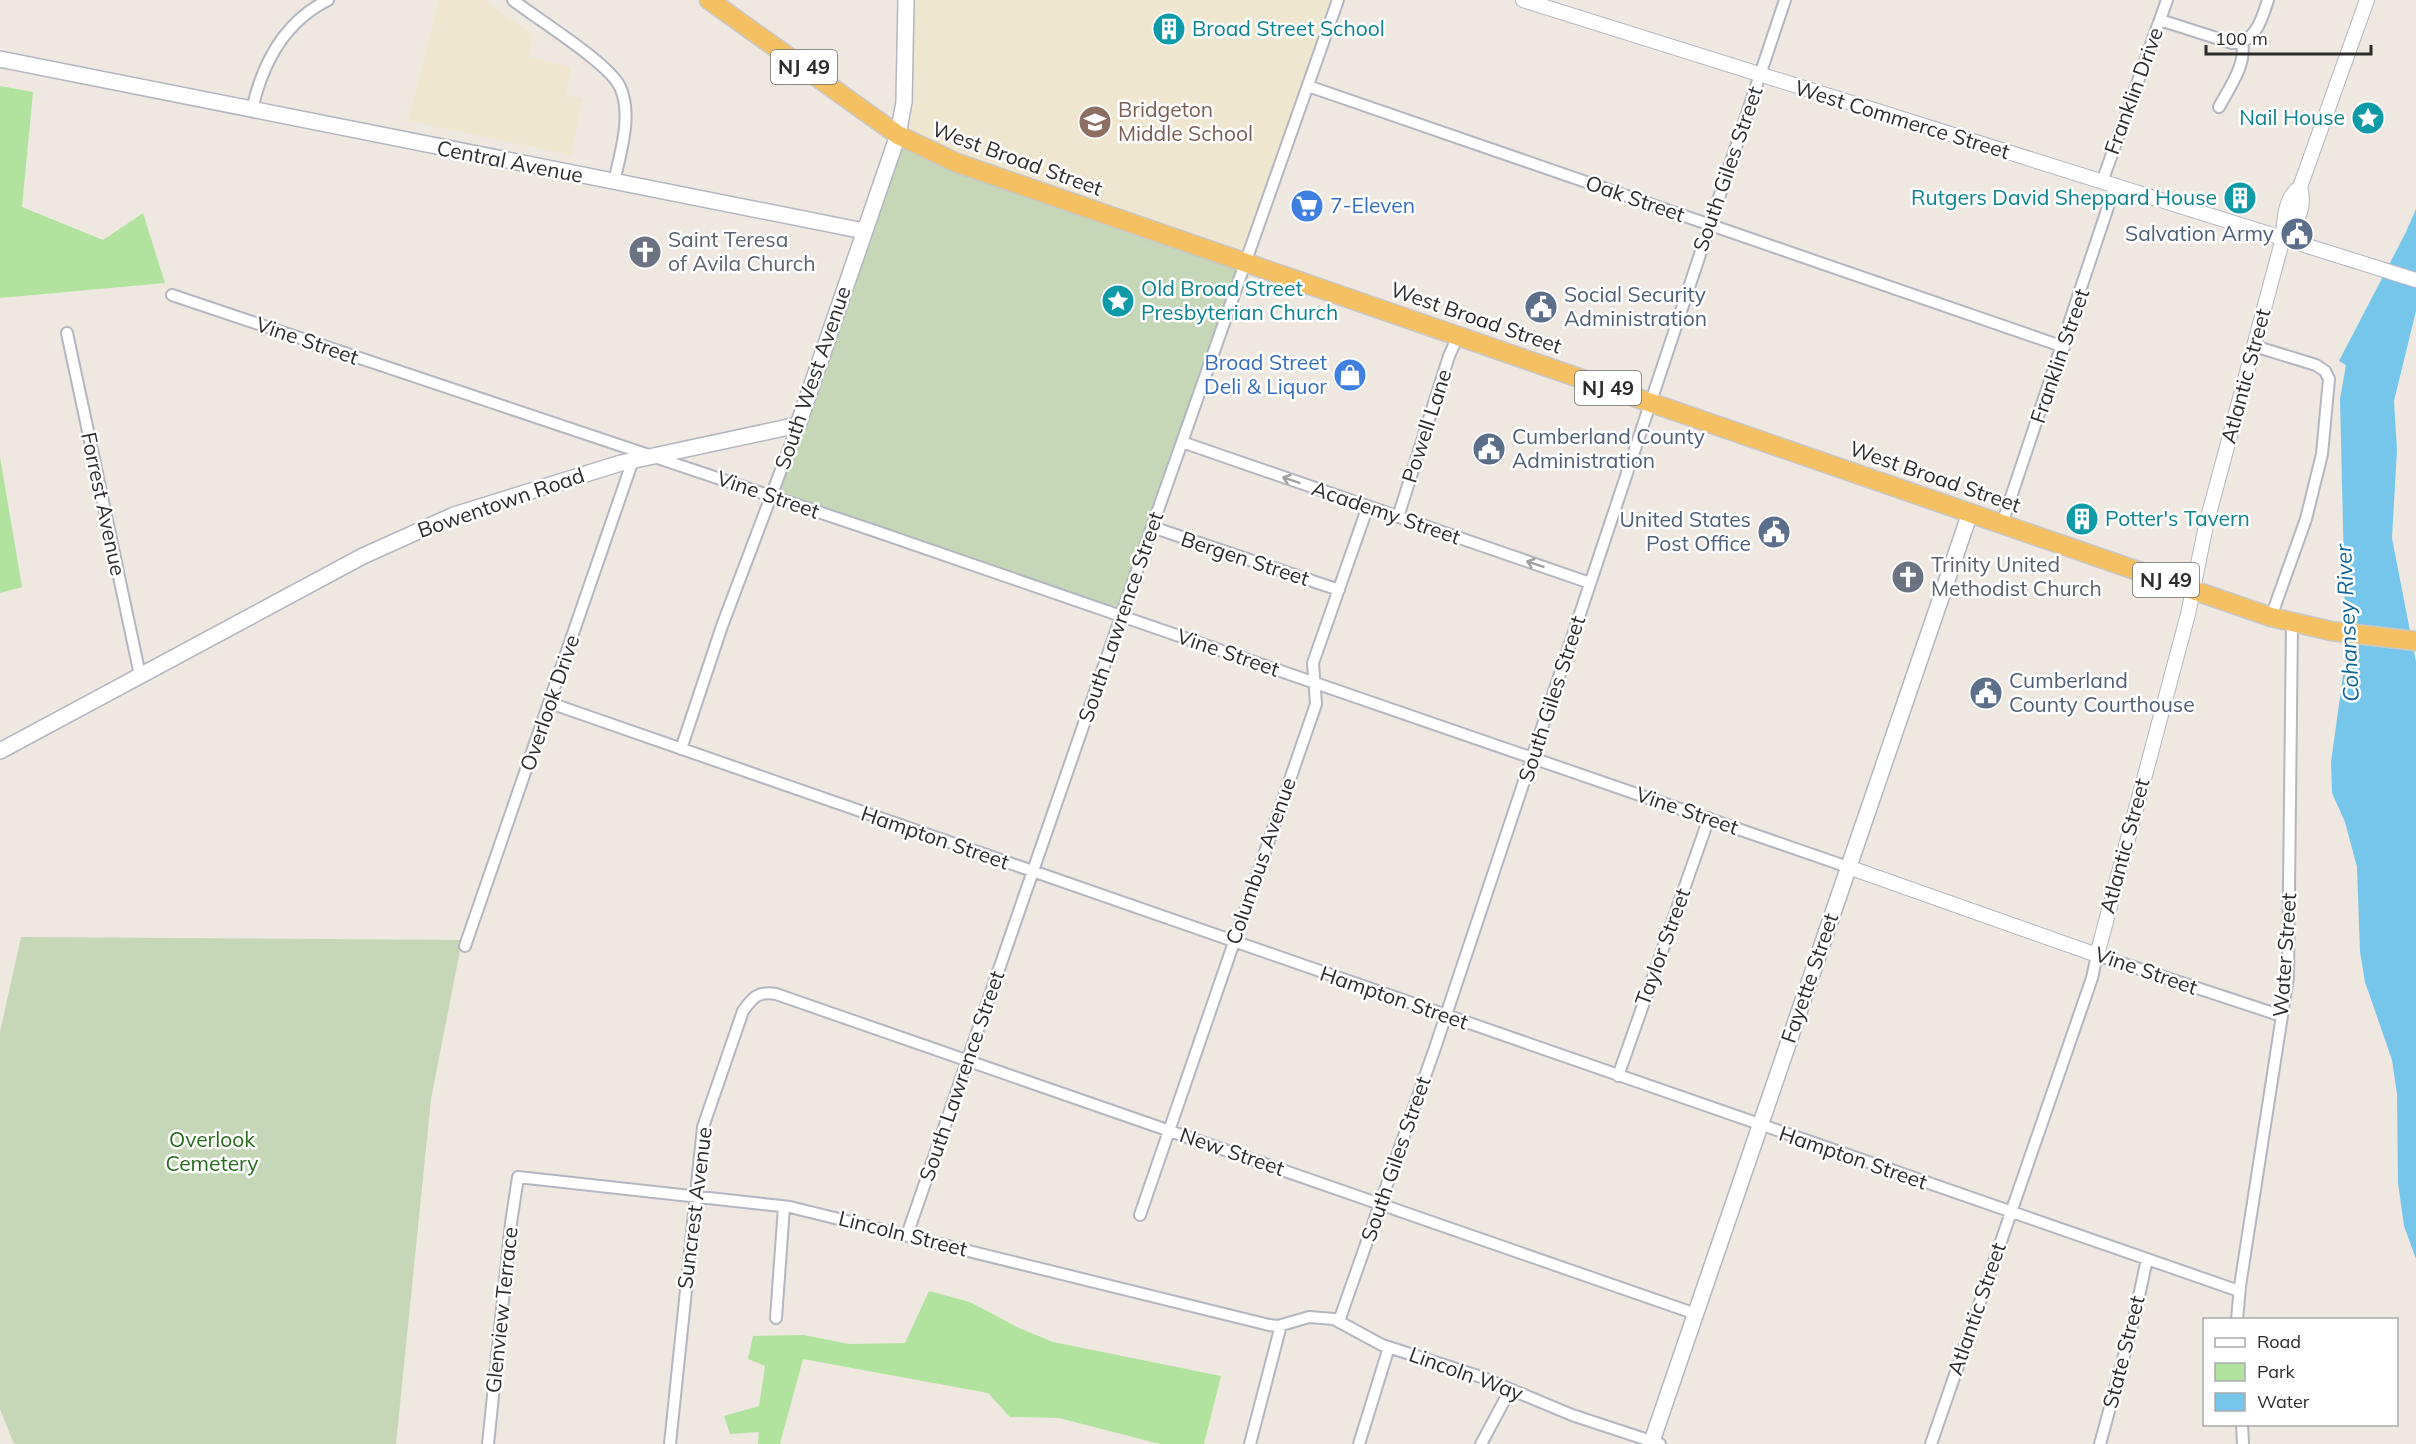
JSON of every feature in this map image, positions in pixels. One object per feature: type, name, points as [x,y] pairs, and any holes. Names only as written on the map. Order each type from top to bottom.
[{"type":"highway","name":"West Broad Street","points":[[709,0],[898,135],[957,163],[2292,624],[2416,641]]},
{"type":"main road","name":"South West Avenue","points":[[798,425],[898,135],[904,102],[906,0]]},
{"type":"main road","name":"Central Avenue","points":[[0,59],[864,231]]},
{"type":"main road","name":"Bowentown Road","points":[[0,751],[363,556],[454,515],[633,460],[798,425]]},
{"type":"main road","name":"Fayette Street","points":[[1655,1443],[1760,1125],[1970,513]]},
{"type":"street","points":[[252,110],[262,74],[278,44],[299,19],[328,0]]},
{"type":"street","points":[[513,0],[602,65],[621,88],[625,125],[614,182]]},
{"type":"street","name":"South Lawrence Street","points":[[907,1235],[1152,527],[1338,0]]},
{"type":"street","name":"West Commerce Street","points":[[1523,0],[2416,280]]},
{"type":"street","name":"South Giles Street","points":[[1339,1321],[1446,1017],[1785,0]]},
{"type":"street","name":"Franklin Drive","points":[[2109,184],[2167,0]]},
{"type":"street","points":[[2160,20],[2232,43],[2242,44],[2252,37],[2268,0]]},
{"type":"street","name":"Atlantic Street","points":[[1931,1444],[2092,978],[2193,590],[2206,525],[2283,238],[2284,219],[2293,192],[2300,187],[2367,0]]},
{"type":"street","points":[[2219,107],[2240,63],[2242,44]]},
{"type":"street","name":"Oak Street","points":[[1308,86],[2064,347]]},
{"type":"street","name":"Franklin Street","points":[[2002,524],[2064,347],[2109,184]]},
{"type":"street","name":"Vine Street","points":[[172,295],[771,496],[1709,818],[2097,955],[2282,1016]]},
{"type":"street","name":"Forrest Avenue","points":[[67,333],[140,675]]},
{"type":"street","name":"Powell Lane","points":[[1398,516],[1449,356],[1458,336]]},
{"type":"street","points":[[2254,346],[2316,365],[2325,371],[2329,379],[2322,454],[2306,519],[2271,617]]},
{"type":"street","name":"South West Avenue","points":[[681,749],[723,626],[798,425]]},
{"type":"street","name":"Academy Street","points":[[1182,442],[1590,583]]},
{"type":"street","name":"Overlook Drive","points":[[465,946],[633,460]]},
{"type":"street","name":"Columbus Avenue","points":[[1140,1215],[1316,704],[1312,682],[1313,663],[1368,506]]},
{"type":"street","name":"Bergen Street","points":[[1152,527],[1339,590]]},
{"type":"street","name":"Water Street","points":[[2237,1318],[2239,1291],[2288,978],[2292,624]]},
{"type":"street","name":"Hampton Street","points":[[550,703],[1446,1017],[2239,1291]]},
{"type":"street","name":"Taylor Street","points":[[1618,1076],[1709,818]]},
{"type":"street","name":"New Street","points":[[768,993],[1696,1314]]},
{"type":"street","name":"Suncrest Avenue","points":[[670,1444],[703,1126],[743,1011],[755,995],[768,993]]},
{"type":"street","name":"Lincoln Street","points":[[518,1177],[784,1207],[1281,1325]]},
{"type":"street","name":"Glenview Terrace","points":[[488,1444],[511,1223],[518,1177]]},
{"type":"street","points":[[776,1318],[784,1207]]},
{"type":"street","name":"State Street","points":[[2100,1444],[2134,1319],[2147,1259]]},
{"type":"street","name":"Lincoln Way","points":[[1281,1325],[1310,1317],[1339,1321],[1366,1339],[1655,1443]]},
{"type":"street","points":[[1250,1444],[1281,1325]]},
{"type":"street","points":[[1359,1444],[1389,1347]]},
{"type":"street","points":[[1481,1444],[1510,1390]]},
{"type":"street","points":[[2242,1426],[2243,1444]]},
{"type":"shaded area","points":[[439,0],[484,0],[533,35],[528,57],[571,67],[566,95],[582,98],[571,155],[408,121]]},
{"type":"shaded area","name":"Bridgeton Middle School","points":[[906,0],[1330,0],[1245,263],[898,135]]},
{"type":"green space","points":[[0,86],[33,92],[22,207],[103,240],[143,213],[165,283],[0,298]]},
{"type":"green space","points":[[898,135],[1245,263],[1121,617],[771,496]]},
{"type":"green space","points":[[0,457],[22,587],[0,593]]},
{"type":"green space","name":"Overlook Cemetery","points":[[21,937],[462,940],[431,1099],[396,1444],[15,1444],[13,1442],[0,1409],[0,1032]]},
{"type":"green space","points":[[929,1291],[970,1302],[1019,1328],[1053,1342],[1221,1376],[1204,1444],[1160,1444],[1059,1418],[1010,1417],[988,1393],[803,1359],[780,1444],[758,1444],[759,1432],[730,1434],[724,1416],[759,1406],[765,1366],[748,1359],[753,1336],[804,1335],[849,1344],[905,1343]]},
{"type":"water","name":"Cohansey River","points":[[2416,209],[2416,311],[2394,401],[2397,450],[2392,538],[2416,662],[2416,1259],[2404,1226],[2398,1183],[2397,1094],[2392,1060],[2365,982],[2360,952],[2357,867],[2345,822],[2332,793],[2331,762],[2346,654],[2340,399],[2346,365],[2339,361]]},
{"type":"place","name":"Broad Street School","points":[[1169,29]]},
{"type":"place","name":"Nail House","points":[[2368,118]]},
{"type":"place","name":"Bridgeton Middle School","points":[[1095,122]]},
{"type":"place","name":"Rutgers David Sheppard House","points":[[2240,198]]},
{"type":"place","name":"7-Eleven","points":[[1307,206]]},
{"type":"place","name":"Salvation Army","points":[[2297,234]]},
{"type":"place","name":"Saint Teresa of Avila Church","points":[[645,252]]},
{"type":"place","name":"Old Broad Street Presbyterian Church","points":[[1118,301]]},
{"type":"place","name":"Social Security Administration","points":[[1541,307]]},
{"type":"place","name":"Broad Street Deli & Liquor","points":[[1350,375]]},
{"type":"place","name":"Cumberland County Administration","points":[[1489,449]]},
{"type":"place","name":"Potter's Tavern","points":[[2082,519]]},
{"type":"place","name":"United States Post Office","points":[[1774,532]]},
{"type":"place","name":"Trinity United Methodist Church","points":[[1908,577]]},
{"type":"place","name":"Cumberland County Courthouse","points":[[1986,693]]}]
